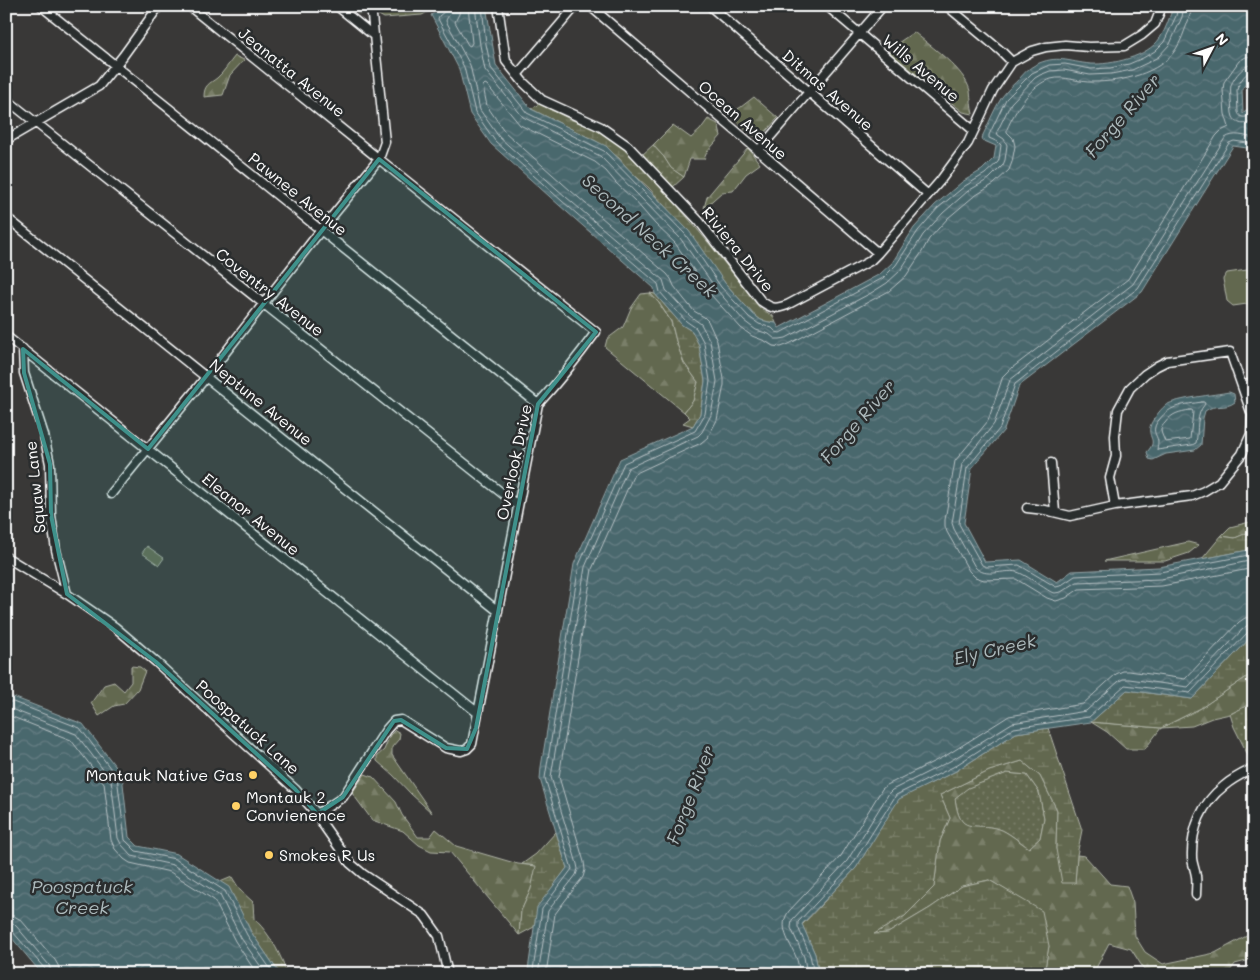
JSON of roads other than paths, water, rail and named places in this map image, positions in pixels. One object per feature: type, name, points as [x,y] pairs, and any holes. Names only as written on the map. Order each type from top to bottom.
[{"type":"street","name":"Pawnee Avenue","points":[[41,6],[538,404]]},
{"type":"street","points":[[6,140],[99,86],[159,6]]},
{"type":"street","name":"Jeanatta Avenue","points":[[189,6],[379,159]]},
{"type":"street","points":[[337,6],[374,36]]},
{"type":"street","points":[[111,494],[379,159],[385,142],[371,6]]},
{"type":"street","name":"Riviera Drive","points":[[498,6],[506,61],[517,75],[542,100],[601,127],[628,146],[699,221],[761,301],[772,308],[786,305],[870,261],[878,253],[940,181],[968,143],[993,90],[1012,62],[1032,51],[1046,47],[1065,45],[1089,47],[1124,46],[1155,24],[1162,6]]},
{"type":"street","points":[[517,75],[576,6]]},
{"type":"street","name":"Ocean Avenue","points":[[590,6],[878,253]]},
{"type":"street","name":"Ditmas Avenue","points":[[710,6],[927,194]]},
{"type":"street","name":"Wills Avenue","points":[[827,6],[973,130]]},
{"type":"street","points":[[758,151],[883,6]]},
{"type":"street","points":[[947,6],[1012,62]]},
{"type":"street","name":"Coventry Avenue","points":[[6,99],[517,505]]},
{"type":"street","name":"Overlook Drive","points":[[317,814],[343,797],[386,730],[394,721],[402,720],[446,748],[461,750],[467,749],[472,744],[538,404],[596,332],[379,159]]},
{"type":"street","name":"Neptune Avenue","points":[[6,217],[498,610]]},
{"type":"street","name":"Eleanor Avenue","points":[[6,336],[478,713]]},
{"type":"street","name":"Squaw Lane","points":[[23,349],[24,374],[44,435],[50,464],[51,516],[56,550],[67,594]]},
{"type":"street","points":[[1027,508],[1070,516],[1115,506],[1192,496],[1219,482],[1242,454],[1251,434],[1252,415],[1230,352],[1167,361],[1145,374],[1130,388],[1118,410],[1115,436],[1116,456],[1110,478],[1115,506]]},
{"type":"street","points":[[1243,386],[1254,382]]},
{"type":"street","points":[[1051,463],[1055,512]]},
{"type":"street","name":"Poospatuck Lane","points":[[6,557],[67,594],[115,627],[295,789],[317,814],[350,863],[363,874],[424,915],[440,936],[448,974]]},
{"type":"street","points":[[1196,895],[1192,841],[1196,824],[1204,810],[1223,786],[1254,768]]},
{"type":"water","points":[[443,6],[486,6],[496,65],[531,109],[606,146],[689,231],[725,283],[753,314],[761,320],[776,323],[779,328],[880,274],[892,263],[914,228],[935,205],[962,182],[982,170],[994,158],[996,146],[982,140],[983,135],[1002,97],[1025,72],[1035,65],[1056,59],[1099,64],[1138,55],[1154,45],[1160,38],[1168,23],[1173,6],[1254,6],[1254,72],[1242,89],[1243,114],[1254,102],[1254,149],[1233,146],[1142,292],[1019,386],[1004,430],[972,468],[964,523],[985,562],[1021,560],[1057,582],[1072,571],[1159,567],[1254,549],[1254,634],[1192,699],[1127,690],[1091,722],[1016,733],[956,771],[899,799],[856,868],[802,924],[815,954],[819,974],[521,974],[528,970],[537,907],[567,868],[540,779],[574,564],[620,459],[693,426],[700,414],[705,381],[699,345],[692,331],[682,325],[655,294],[654,288],[491,144],[470,114],[459,69],[431,15]]},
{"type":"water","points":[[1229,392],[1234,394],[1235,402],[1228,406],[1212,407],[1205,411],[1201,445],[1195,450],[1166,454],[1153,460],[1149,459],[1147,452],[1152,445],[1150,426],[1165,406],[1179,400]]},
{"type":"water","name":"Poospatuck Creek","points":[[6,697],[13,697],[83,724],[122,775],[129,837],[138,846],[177,854],[229,887],[251,932],[280,974],[42,974],[6,931]]},
{"type":"place","name":"Montauk Native Gas","points":[[253,775]]},
{"type":"place","name":"Montauk 2 Convienence","points":[[236,806]]},
{"type":"place","name":"Smokes R Us","points":[[269,855]]},
{"type":"water label","name":"Forge River","points":[[1123,116]]},
{"type":"water label","name":"Second Neck Creek","points":[[649,236]]},
{"type":"water label","name":"Forge River","points":[[858,422]]},
{"type":"water label","name":"Ely Creek","points":[[995,650]]},
{"type":"water label","name":"Forge River","points":[[691,795]]}]
